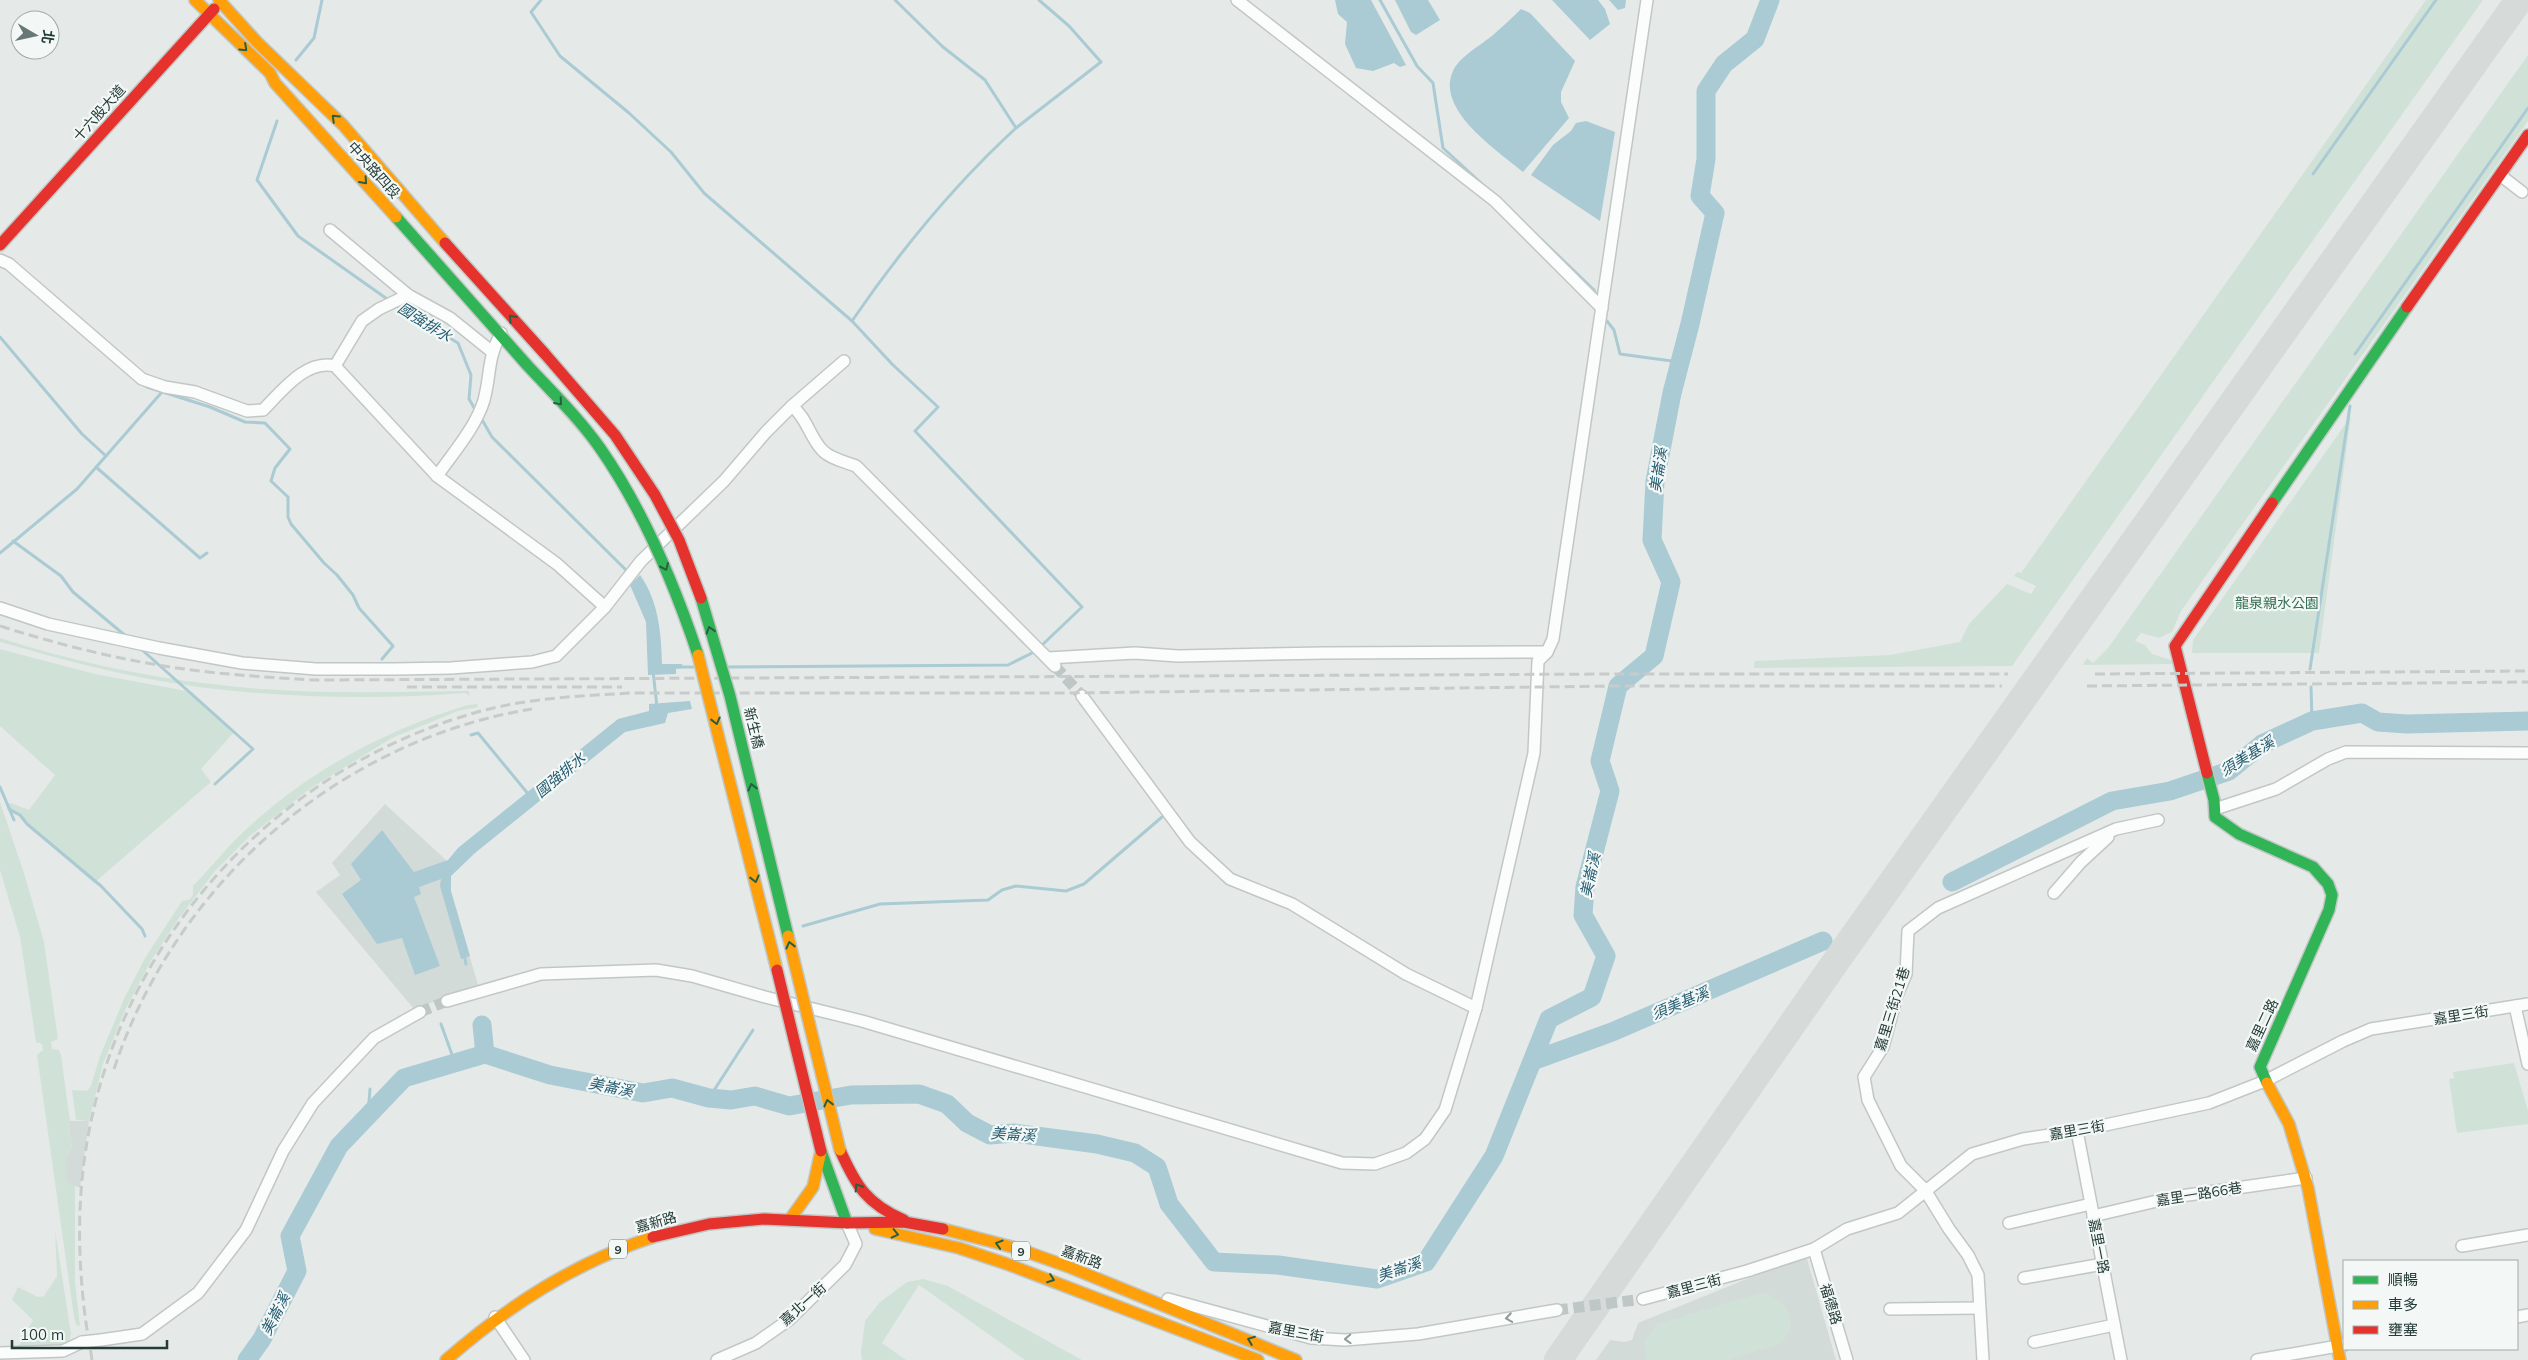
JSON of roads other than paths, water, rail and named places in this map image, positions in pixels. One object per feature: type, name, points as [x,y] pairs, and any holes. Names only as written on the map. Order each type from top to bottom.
[{"type":"street","name":"中央路四段","points":[[195,0],[208,15],[270,73],[276,83],[501,333],[599,448],[644,520],[683,609],[704,672],[822,1151]]},
{"type":"street","points":[[1237,0],[1495,201],[1602,308]]},
{"type":"street","points":[[448,1001],[541,974],[656,970],[692,976],[765,998],[862,1021],[1342,1162],[1364,1164],[1386,1161],[1406,1153],[1433,1130],[1445,1110],[1476,1008],[1534,753],[1538,661],[1547,652],[1553,638],[1647,0]]},
{"type":"street","name":"中央路四段","points":[[219,1],[257,42],[342,125],[445,244],[545,354]]},
{"type":"street","name":"十六股大道","points":[[0,245],[219,1]]},
{"type":"street","name":"嘉里二路","points":[[2340,1360],[2341,1346],[2306,1178],[2292,1130],[2260,1067],[2306,966],[2332,895],[2328,884],[2313,867],[2239,834],[2216,817],[2175,646],[2372,356],[2528,135]]},
{"type":"street","points":[[2500,175],[2522,192]]},
{"type":"street","points":[[330,230],[408,295],[450,318],[491,351]]},
{"type":"street","points":[[0,260],[9,264],[142,378],[165,387],[195,392],[247,411],[263,410],[288,385],[313,366],[327,364],[335,366],[437,476],[557,564],[605,608]]},
{"type":"street","points":[[335,366],[362,321],[379,309],[408,295]]},
{"type":"street","points":[[437,476],[468,431],[484,401],[491,351],[501,333]]},
{"type":"street","name":"新生橋","points":[[545,354],[615,435],[650,488],[679,540],[701,598],[730,696],[840,1150]]},
{"type":"street","points":[[0,608],[48,624],[242,663],[316,669],[451,668],[532,662],[556,656],[605,608],[641,561],[724,481],[766,432],[792,406],[844,361]]},
{"type":"street","points":[[792,406],[800,413],[823,450],[829,455],[856,466],[1045,656],[1547,652]]},
{"type":"street","points":[[1082,696],[1190,842],[1230,879],[1292,904],[1406,974],[1476,1008]]},
{"type":"street","points":[[2215,809],[2276,789],[2328,759],[2346,752],[2528,753]]},
{"type":"street","name":"嘉里三街21巷","points":[[1983,1360],[1978,1275],[1968,1255],[1949,1229],[1925,1190],[1901,1166],[1868,1100],[1864,1077],[1883,1047],[1897,996],[1906,974],[1908,931],[1938,908],[2116,829],[2158,820]]},
{"type":"street","points":[[2054,893],[2081,862],[2116,829]]},
{"type":"street","name":"嘉里三街","points":[[1643,1299],[1747,1271],[1814,1249],[1846,1230],[1898,1213],[1972,1154],[2023,1139],[2077,1131],[2209,1104],[2266,1081],[2343,1041],[2371,1029],[2528,1004]]},
{"type":"street","points":[[2515,1006],[2528,1064]]},
{"type":"street","points":[[0,1353],[63,1351],[82,1342],[142,1334],[198,1293],[246,1230],[283,1151],[313,1103],[374,1038],[420,1012]]},
{"type":"street","name":"嘉里一路","points":[[2077,1131],[2121,1360]]},
{"type":"street","points":[[840,1150],[856,1186],[867,1200],[883,1211],[911,1223]]},
{"type":"street","points":[[840,1150],[847,1223]]},
{"type":"street","points":[[822,1151],[847,1223]]},
{"type":"street","points":[[791,1218],[813,1191],[819,1176],[822,1151]]},
{"type":"street","name":"嘉里一路66巷","points":[[2010,1223],[2306,1178]]},
{"type":"street","name":"嘉新路","points":[[446,1360],[495,1318],[542,1287],[613,1251],[660,1234],[718,1222],[791,1218],[847,1223],[911,1223],[960,1232],[1001,1244],[1128,1289],[1268,1346],[1296,1360]]},
{"type":"street","name":"嘉新路","points":[[847,1223],[968,1251],[1119,1304],[1171,1328],[1258,1360]]},
{"type":"street","name":"嘉北一街","points":[[717,1360],[756,1343],[790,1319],[845,1265],[856,1244],[847,1223]]},
{"type":"street","points":[[2462,1246],[2528,1235]]},
{"type":"street","name":"福德路","points":[[1814,1249],[1847,1360]]},
{"type":"street","points":[[2024,1278],[2103,1264]]},
{"type":"street","name":"嘉里三街","points":[[1128,1289],[1311,1338],[1345,1340],[1418,1334],[1556,1310]]},
{"type":"street","points":[[1890,1309],[1979,1308]]},
{"type":"street","points":[[495,1318],[524,1360]]},
{"type":"street","points":[[2034,1342],[2114,1326]]},
{"type":"street","points":[[2257,1360],[2341,1346]]},
{"type":"water","points":[[1335,0],[1371,0],[1406,65],[1400,67],[1394,63],[1373,71],[1356,68],[1345,44],[1347,22],[1338,14]]},
{"type":"water","points":[[1395,0],[1428,0],[1440,20],[1416,35],[1411,32]]},
{"type":"water","points":[[1552,0],[1598,0],[1605,9],[1610,24],[1590,40]]},
{"type":"water","points":[[1609,0],[1626,0],[1625,8],[1618,10]]},
{"type":"water","points":[[1521,9],[1530,13],[1575,61],[1561,92],[1561,102],[1569,118],[1523,172],[1472,128],[1461,115],[1453,100],[1450,86],[1453,71],[1460,61],[1493,35]]},
{"type":"water","points":[[1586,121],[1615,132],[1600,221],[1531,175],[1553,145],[1571,131],[1576,123]]},
{"type":"water","points":[[640,575],[651,596],[658,618],[662,664],[682,664],[683,668],[676,669],[676,674],[648,675],[646,622],[630,585]]},
{"type":"water","points":[[690,701],[692,709],[668,713],[665,723],[625,732],[475,853],[451,876],[451,891],[470,956],[461,959],[440,886],[441,879],[419,887],[421,894],[414,897],[440,966],[415,975],[402,938],[377,944],[342,894],[361,880],[351,864],[382,830],[414,872],[448,860],[458,848],[618,719],[649,711],[649,704]]},
{"type":"waterway","name":"國強排水","points":[[296,60],[314,38],[322,0]]},
{"type":"waterway","points":[[541,0],[531,12],[560,56],[629,113],[671,152],[704,193],[852,321],[892,364],[938,407],[915,431],[1082,607],[1040,647]]},
{"type":"waterway","points":[[852,321],[889,269],[929,220],[971,172],[1016,128],[985,80],[943,47],[895,0]]},
{"type":"waterway","points":[[1016,128],[1101,62],[1069,26],[1039,0]]},
{"type":"waterway","points":[[1380,0],[1417,66],[1433,83],[1443,148],[1481,183]]},
{"type":"waterway","name":"美崙溪","points":[[247,1360],[262,1339],[297,1271],[290,1236],[339,1146],[404,1078],[485,1054],[550,1075],[643,1093],[672,1088],[709,1098],[731,1100],[755,1096],[789,1106],[851,1095],[919,1094],[947,1104],[967,1123],[990,1135],[1014,1133],[1097,1144],[1135,1153],[1157,1167],[1169,1204],[1214,1262],[1278,1265],[1377,1279],[1426,1262],[1494,1156],[1549,1019],[1592,997],[1606,956],[1583,915],[1585,887],[1610,791],[1600,761],[1618,686],[1654,656],[1671,582],[1652,540],[1655,481],[1672,393],[1715,213],[1700,196],[1706,159],[1706,91],[1724,64],[1755,39],[1770,0]]},
{"type":"waterway","points":[[2313,174],[2436,0]]},
{"type":"waterway","points":[[2355,354],[2528,108]]},
{"type":"waterway","name":"國強排水","points":[[277,121],[257,180],[298,236],[390,301]]},
{"type":"waterway","points":[[1542,240],[1594,290],[1596,295]]},
{"type":"waterway","name":"國強排水","points":[[395,305],[458,343],[471,375],[469,399],[476,411]]},
{"type":"waterway","points":[[1607,321],[1614,330],[1620,354],[1679,362]]},
{"type":"waterway","points":[[0,337],[82,434],[106,456]]},
{"type":"waterway","points":[[147,387],[210,407],[245,422],[265,423],[290,449],[275,468],[271,481],[288,497],[288,517],[291,524],[324,563],[337,575],[353,595],[359,608],[393,646],[382,659]]},
{"type":"waterway","points":[[0,553],[77,489],[162,392]]},
{"type":"waterway","points":[[2310,669],[2350,406]]},
{"type":"waterway","name":"國強排水","points":[[481,418],[492,437],[628,572]]},
{"type":"waterway","points":[[96,467],[200,558],[207,553]]},
{"type":"waterway","points":[[13,541],[61,576],[73,592],[127,637]]},
{"type":"waterway","points":[[140,648],[253,749],[215,784]]},
{"type":"waterway","points":[[725,667],[1008,665],[1036,651]]},
{"type":"waterway","points":[[680,667],[697,667]]},
{"type":"waterway","name":"國強排水","points":[[653,671],[657,707]]},
{"type":"waterway","points":[[2311,687],[2312,721]]},
{"type":"waterway","name":"須美基溪","points":[[1952,882],[2112,801],[2170,791],[2229,771],[2262,744],[2312,721],[2362,713],[2378,722],[2407,724],[2528,721]]},
{"type":"waterway","points":[[471,735],[478,733],[529,795]]},
{"type":"waterway","points":[[0,787],[14,820]]},
{"type":"waterway","points":[[9,809],[20,815],[27,824],[101,886],[142,929],[145,936]]},
{"type":"waterway","points":[[803,926],[880,904],[988,900],[1002,890],[1016,886],[1066,891],[1084,884],[1162,817]]},
{"type":"waterway","name":"須美基溪","points":[[1535,1060],[1612,1032],[1823,941]]},
{"type":"waterway","name":"國強排水","points":[[464,954],[466,964]]},
{"type":"waterway","points":[[441,1024],[455,1063]]},
{"type":"waterway","name":"國強排水","points":[[482,1025],[485,1054]]},
{"type":"waterway","points":[[709,1098],[753,1030]]},
{"type":"waterway","points":[[368,1115],[370,1089]]},
{"type":"tunnel","points":[[1055,666],[1082,696]]},
{"type":"tunnel","points":[[420,1012],[447,1001]]},
{"type":"tunnel","points":[[1557,1310],[1643,1299]]},
{"type":"railway","points":[[0,626],[81,649],[182,669],[313,680],[2008,674]]},
{"type":"railway","points":[[2095,674],[2528,671]]},
{"type":"railway","points":[[2087,686],[2528,682]]},
{"type":"railway","points":[[92,1360],[82,1285],[80,1223],[81,1192],[94,1109],[119,1031],[156,958],[203,891],[259,832],[324,782],[396,742],[474,713],[532,701],[631,693],[1068,693],[1615,686],[2002,686]]},
{"type":"railway","points":[[407,687],[622,687]]},
{"type":"railway","points":[[114,1069],[142,1002],[178,939],[222,882],[274,831],[331,788],[394,752],[461,726],[532,709]]},
{"type":"park label","name":"龍泉親水公園","points":[[2277,603]]}]
